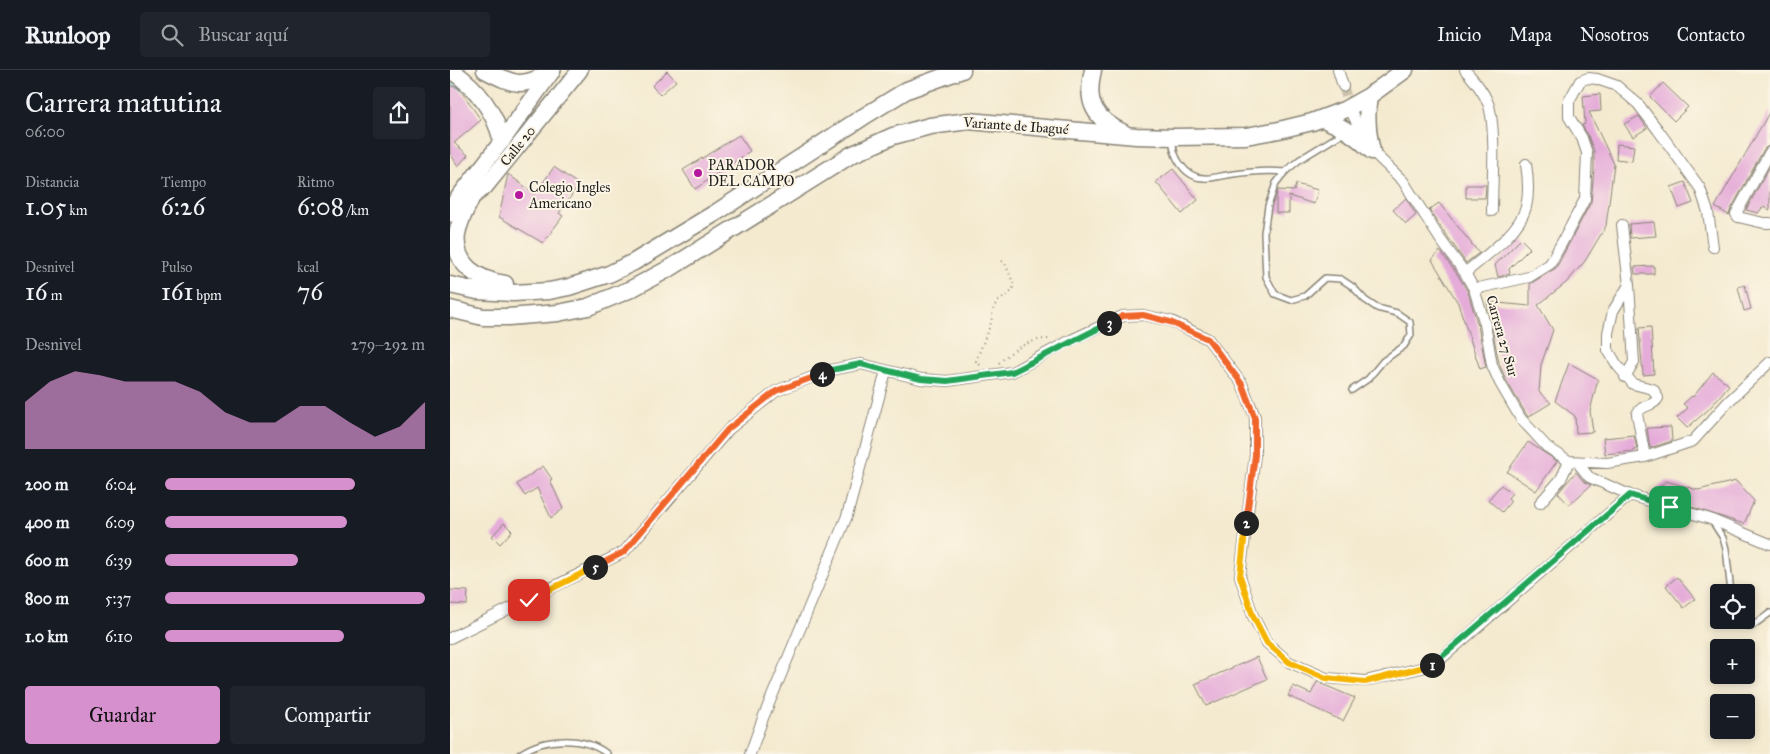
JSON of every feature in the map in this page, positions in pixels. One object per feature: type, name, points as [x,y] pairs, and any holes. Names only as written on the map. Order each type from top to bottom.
[{"type":"highway","points":[[451,70],[474,88],[484,99],[498,126],[502,141]]},
{"type":"highway","points":[[485,70],[508,82],[519,83],[537,80],[552,71]]},
{"type":"highway","points":[[450,285],[477,291],[513,293],[549,291],[589,281],[634,262],[717,212],[908,90],[962,70]]},
{"type":"highway","points":[[1093,70],[1089,85],[1091,101],[1098,116],[1110,126],[1124,133],[1136,136]]},
{"type":"highway","points":[[1372,150],[1366,123],[1368,96],[1380,87],[1389,70]]},
{"type":"highway","name":"Variante de Ibagué","points":[[450,309],[483,317],[508,318],[558,313],[588,306],[631,289],[672,267],[851,155],[893,136],[930,126],[969,121],[1136,136],[1246,136],[1280,130],[1344,110],[1405,70]]},
{"type":"highway","points":[[1323,118],[1348,130],[1372,150]]},
{"type":"highway","points":[[470,200],[457,234],[457,246],[461,257],[470,270],[486,281],[549,291]]},
{"type":"main road","name":"Calle 20","points":[[450,214],[485,187],[580,70]]},
{"type":"main road","points":[[450,208],[502,141],[552,71]]},
{"type":"street","points":[[1338,70],[1343,86]]},
{"type":"street","points":[[1465,70],[1477,84],[1490,108],[1492,211]]},
{"type":"street","points":[[1474,289],[1529,277],[1550,264],[1573,222],[1584,199],[1587,153],[1582,138],[1569,117],[1568,101],[1580,81],[1588,78],[1617,86],[1638,104],[1700,188],[1708,212],[1713,247]]},
{"type":"street","name":"Carrera 27 Sur","points":[[1352,114],[1372,150],[1403,181],[1440,239],[1466,273],[1474,289],[1485,324],[1492,365],[1500,383],[1521,419],[1547,447],[1573,462],[1589,477],[1630,495],[1710,519],[1770,544]]},
{"type":"street","points":[[1770,152],[1736,214],[1738,217],[1770,223]]},
{"type":"street","points":[[1466,273],[1503,241],[1522,218],[1526,206],[1526,164]]},
{"type":"street","points":[[1622,225],[1629,285],[1634,362],[1625,377]]},
{"type":"street","points":[[1629,285],[1613,311],[1608,333],[1608,350],[1616,365],[1632,384],[1655,390],[1658,398],[1656,402],[1640,408],[1637,414],[1645,457]]},
{"type":"street","points":[[450,638],[624,552],[728,429],[776,391],[831,370],[861,364],[921,379],[947,381],[1012,372],[1072,340],[1123,316],[1143,315],[1170,322],[1208,339],[1242,384],[1255,418],[1255,455],[1240,576],[1253,616],[1267,643],[1289,662],[1326,678],[1365,682],[1434,665],[1630,495]]},
{"type":"street","points":[[1540,503],[1573,462],[1607,463],[1645,457],[1694,441],[1728,402],[1770,362]]},
{"type":"street","points":[[750,754],[763,718],[847,516],[886,371]]},
{"type":"lane","points":[[1348,130],[1299,160],[1276,183],[1268,206],[1264,233],[1266,277],[1274,294],[1291,300],[1305,296],[1325,278],[1341,279],[1377,308],[1397,313],[1410,322],[1411,335],[1404,346],[1383,361],[1368,379],[1352,390]]},
{"type":"lane","points":[[1174,137],[1172,141],[1174,155],[1192,175],[1202,178],[1255,172],[1285,172]]},
{"type":"lane","points":[[1710,519],[1723,538],[1729,584]]},
{"type":"lane","points":[[1755,624],[1770,613]]},
{"type":"lane","points":[[520,754],[529,747],[561,741],[589,743],[607,754]]},
{"type":"path","points":[[982,367],[976,361],[991,323],[993,310],[996,303],[1012,292],[1014,285],[1005,264],[1000,260]]},
{"type":"path","points":[[998,364],[1007,355],[1028,342],[1045,339],[1072,340]]},
{"type":"building","points":[[667,71],[676,81],[660,95],[652,86]]},
{"type":"building","points":[[1663,83],[1688,107],[1674,121],[1650,97]]},
{"type":"building","points":[[450,86],[457,87],[461,91],[481,120],[454,143],[468,155],[458,166],[450,153]]},
{"type":"building","points":[[1600,94],[1601,111],[1589,112],[1614,164],[1606,226],[1585,261],[1567,282],[1538,305],[1553,330],[1541,365],[1539,392],[1551,403],[1528,417],[1506,380],[1499,363],[1487,302],[1530,306],[1530,284],[1556,268],[1591,202],[1594,151],[1582,125],[1585,124],[1583,96]]},
{"type":"building","points":[[1770,111],[1770,145],[1764,149],[1729,215],[1715,207]]},
{"type":"building","points":[[1639,116],[1647,128],[1633,137],[1624,124]]},
{"type":"building","points":[[739,135],[750,151],[695,189],[683,170]]},
{"type":"building","points":[[1617,144],[1634,146],[1632,161],[1616,159]]},
{"type":"building","points":[[1770,166],[1770,210],[1763,207],[1758,213],[1746,210]]},
{"type":"building","name":"Colegio Ingles Americano","points":[[554,167],[579,185],[559,213],[563,216],[543,243],[499,217],[508,174],[535,194]]},
{"type":"building","points":[[1173,169],[1198,200],[1182,214],[1156,182]]},
{"type":"building","points":[[1685,182],[1693,203],[1679,208],[1671,187]]},
{"type":"building","points":[[1296,184],[1318,190],[1314,204],[1289,196],[1289,213],[1276,213],[1278,190],[1294,191]]},
{"type":"building","points":[[1466,185],[1486,185],[1485,198],[1466,198]]},
{"type":"building","points":[[1406,198],[1416,215],[1406,224],[1393,210]]},
{"type":"building","points":[[1439,203],[1479,253],[1466,263],[1429,210]]},
{"type":"building","points":[[1654,222],[1656,236],[1630,238],[1629,224]]},
{"type":"building","points":[[1521,239],[1530,248],[1509,269],[1510,274],[1498,277],[1495,265]]},
{"type":"building","points":[[1440,251],[1468,292],[1478,326],[1486,367],[1480,369],[1458,303],[1432,260]]},
{"type":"building","points":[[1654,266],[1654,274],[1635,274],[1634,267]]},
{"type":"building","points":[[1745,285],[1751,309],[1744,311],[1738,287]]},
{"type":"building","points":[[1651,327],[1654,374],[1643,375],[1639,328]]},
{"type":"building","points":[[1569,363],[1598,379],[1590,411],[1593,432],[1576,433],[1575,416],[1555,401]]},
{"type":"building","points":[[1713,372],[1729,385],[1709,409],[1687,428],[1677,418],[1688,408],[1683,404],[1693,397]]},
{"type":"building","points":[[1671,427],[1672,441],[1650,448],[1647,428]]},
{"type":"building","points":[[1634,435],[1637,449],[1634,449],[1634,451],[1605,454],[1603,438]]},
{"type":"building","points":[[1528,442],[1557,461],[1536,491],[1507,472]]},
{"type":"building","points":[[543,466],[552,479],[550,480],[563,509],[551,518],[537,488],[525,496],[517,484]]},
{"type":"building","points":[[1576,472],[1584,482],[1591,485],[1569,505],[1558,493]]},
{"type":"building","points":[[1666,481],[1698,490],[1736,481],[1754,501],[1744,524],[1651,494]]},
{"type":"building","points":[[1501,485],[1512,493],[1508,498],[1511,501],[1502,512],[1488,500]]},
{"type":"building","points":[[504,523],[512,531],[500,544],[492,536]]},
{"type":"building","points":[[1677,577],[1695,599],[1684,608],[1666,586]]},
{"type":"building","points":[[450,590],[468,591],[467,605],[450,604]]},
{"type":"building","points":[[1257,657],[1267,679],[1206,706],[1195,684]]},
{"type":"building","points":[[1317,682],[1355,698],[1343,721],[1288,696],[1293,686],[1311,694]]},
{"type":"waterway","points":[[450,83],[463,89]]},
{"type":"tunnel","points":[[1343,86],[1351,111]]},
{"type":"place","name":"PARADOR DEL CAMPO","points":[[698,173]]},
{"type":"place","name":"Colegio Ingles Americano","points":[[519,195]]},
{"type":"route","points":[[529,600],[624,552],[728,429],[776,391],[831,370],[861,364],[921,379],[947,381],[1012,372],[1072,340],[1123,316],[1143,315],[1170,322],[1208,339],[1242,384],[1255,418],[1255,455],[1240,576],[1253,616],[1267,643],[1289,662],[1326,678],[1365,682],[1434,665],[1630,495],[1670,507]]}]
